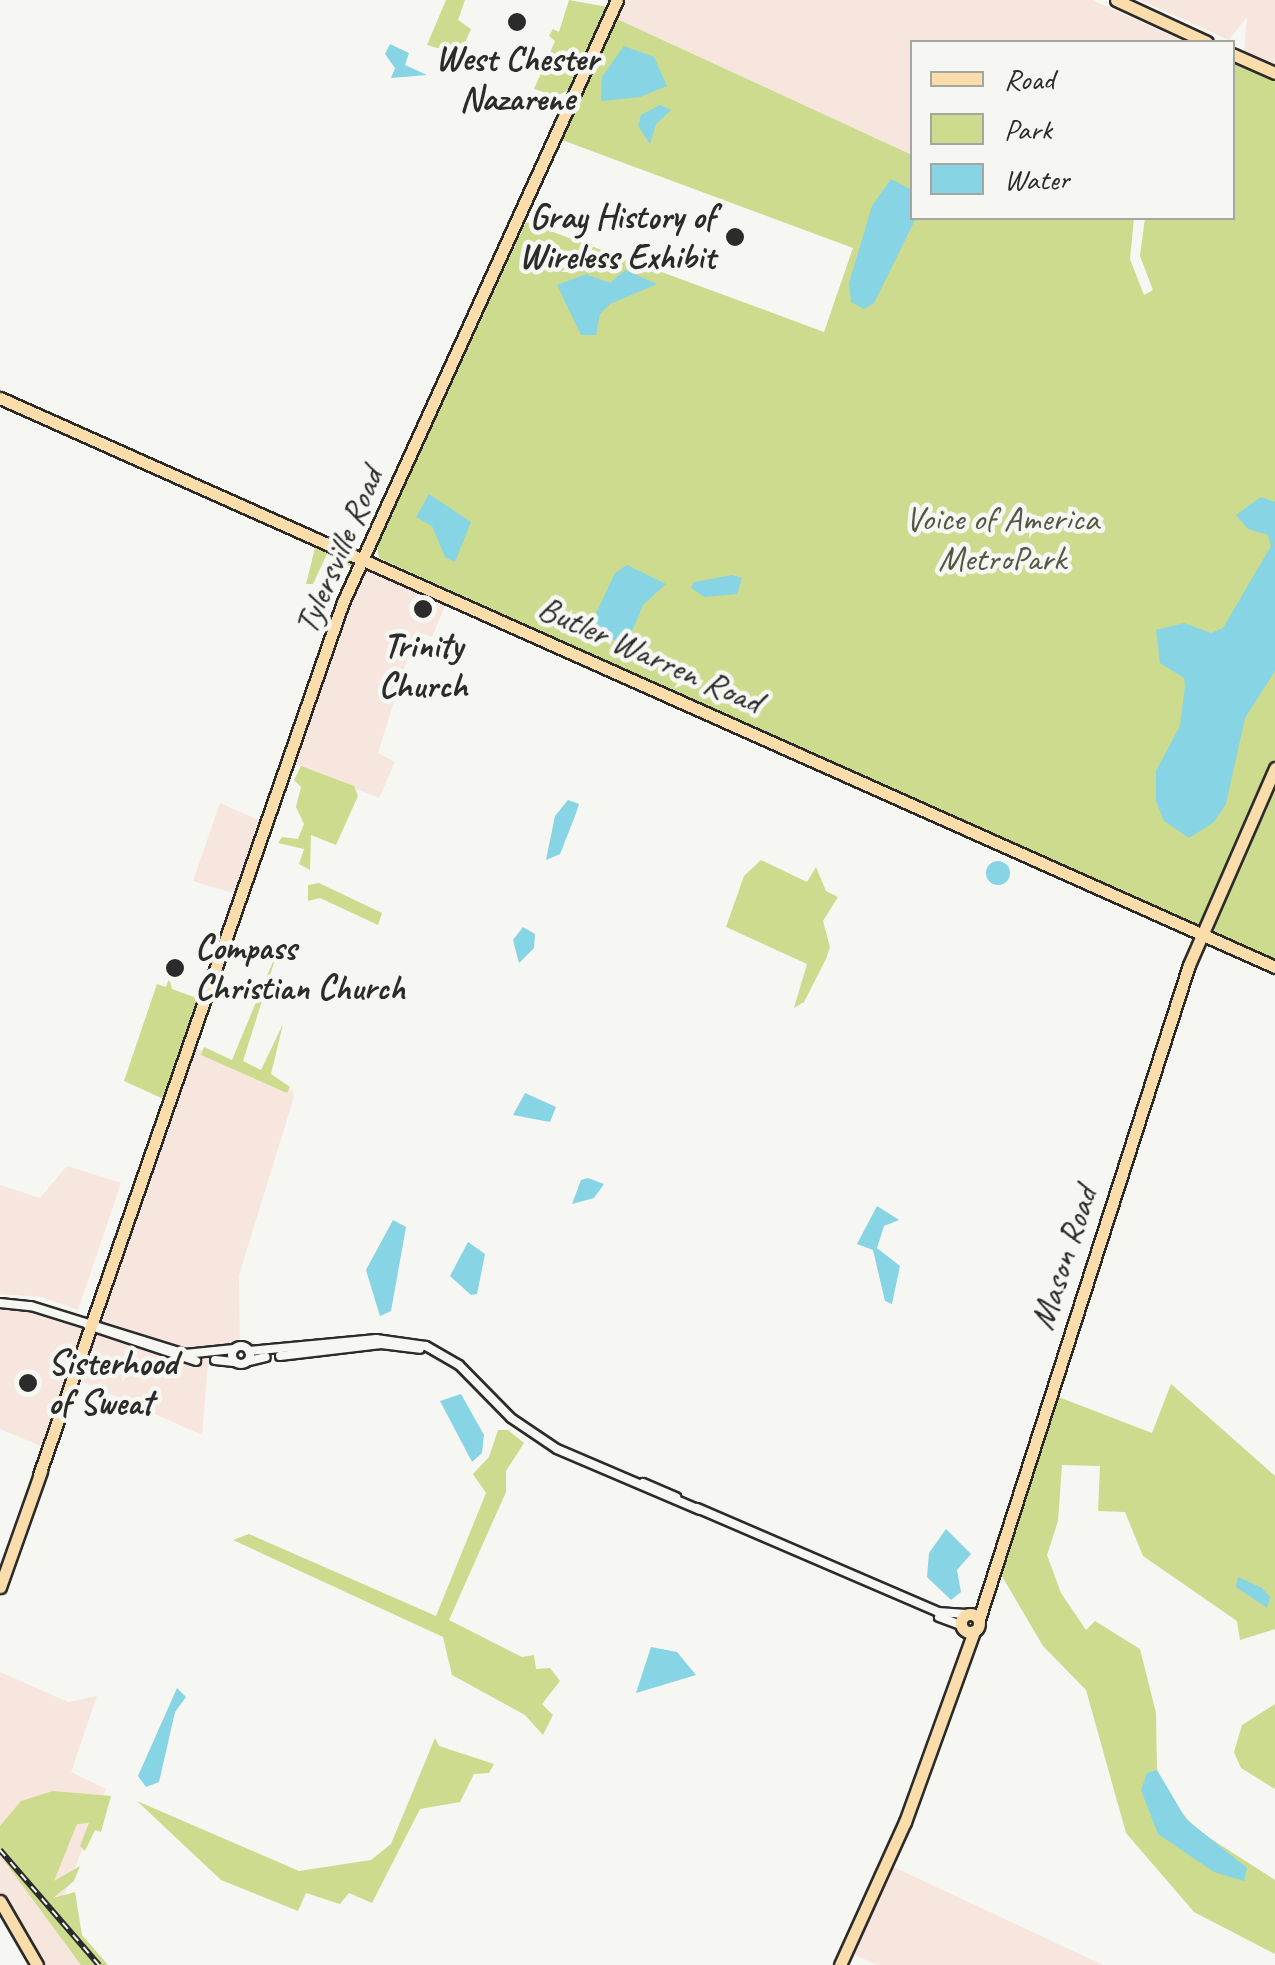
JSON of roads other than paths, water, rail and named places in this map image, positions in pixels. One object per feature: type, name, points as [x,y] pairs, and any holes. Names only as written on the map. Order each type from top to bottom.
[{"type":"main road","name":"Tylersville Road","points":[[0,1587],[154,1141],[363,558],[617,0]]},
{"type":"main road","points":[[1116,0],[1203,40]]},
{"type":"main road","points":[[1235,55],[1275,73]]},
{"type":"main road","name":"Butler Warren Road","points":[[0,398],[1275,967]]},
{"type":"main road","name":"Mason Road","points":[[840,1965],[911,1808],[964,1646],[968,1622],[980,1600],[1202,933],[1275,768]]},
{"type":"main road","points":[[0,1901],[37,1965]]},
{"type":"street","points":[[0,1303],[185,1354],[234,1349],[249,1356]]},
{"type":"street","points":[[92,1327],[171,1358],[234,1362],[249,1356],[401,1340],[434,1349],[511,1418],[546,1442],[853,1578],[968,1622]]},
{"type":"street","points":[[234,1349],[234,1362]]},
{"type":"water","points":[[390,44],[409,53],[405,65],[427,75],[391,78],[395,68],[385,54]]},
{"type":"water","points":[[624,46],[654,57],[667,86],[640,97],[601,101],[602,77]]},
{"type":"water","points":[[660,105],[671,110],[656,124],[650,144],[638,126],[641,115]]},
{"type":"water","points":[[891,179],[910,189],[910,220],[915,220],[874,303],[864,309],[851,302],[849,283],[872,206]]},
{"type":"water","points":[[625,270],[657,284],[610,304],[600,314],[596,335],[581,335],[557,285],[586,274],[610,283]]},
{"type":"water","points":[[429,494],[471,522],[455,562],[445,557],[432,526],[416,517]]},
{"type":"water","points":[[1261,497],[1275,502],[1275,671],[1245,718],[1226,804],[1214,822],[1189,838],[1164,821],[1156,801],[1156,771],[1180,726],[1185,686],[1184,678],[1160,663],[1156,630],[1184,623],[1211,633],[1223,628],[1271,546],[1268,535],[1248,529],[1236,515]]},
{"type":"water","points":[[627,565],[666,584],[643,605],[625,648],[591,624],[615,573]]},
{"type":"water","points":[[732,575],[742,578],[737,594],[705,597],[691,588],[694,582]]},
{"type":"water","points":[[568,800],[579,804],[575,816],[560,854],[546,860],[555,816]]},
{"type":"water","points":[[998,861],[1007,864],[1007,882],[998,885],[989,882],[986,873],[989,864]]},
{"type":"water","points":[[523,927],[535,934],[534,948],[519,963],[513,940]]},
{"type":"water","points":[[525,1093],[556,1107],[550,1122],[513,1115]]},
{"type":"water","points":[[588,1178],[604,1184],[594,1198],[572,1204],[581,1180]]},
{"type":"water","points":[[877,1206],[899,1220],[884,1226],[877,1248],[900,1266],[892,1304],[885,1301],[873,1250],[857,1244]]},
{"type":"water","points":[[393,1220],[406,1227],[391,1311],[380,1316],[366,1270]]},
{"type":"water","points":[[468,1242],[485,1254],[477,1294],[471,1295],[450,1276]]},
{"type":"water","points":[[461,1394],[484,1435],[482,1453],[472,1462],[440,1401]]},
{"type":"water","points":[[946,1529],[971,1554],[957,1570],[961,1592],[951,1600],[927,1577],[929,1553]]},
{"type":"water","points":[[1238,1577],[1262,1588],[1270,1597],[1267,1608],[1236,1587]]},
{"type":"water","points":[[651,1647],[677,1652],[696,1675],[636,1693]]},
{"type":"water","points":[[177,1688],[186,1697],[175,1712],[159,1782],[146,1787],[138,1776]]},
{"type":"water","points":[[1157,1770],[1186,1819],[1247,1868],[1244,1881],[1214,1872],[1158,1834],[1141,1790],[1147,1773]]},
{"type":"railway","points":[[0,1850],[99,1965]]},
{"type":"place","name":"West Chester Nazarene","points":[[517,22]]},
{"type":"place","name":"Gray History of Wireless Exhibit","points":[[735,237]]},
{"type":"place","name":"Trinity Church","points":[[423,609]]},
{"type":"place","name":"Compass Christian Church","points":[[175,968]]},
{"type":"place","name":"Sisterhood of Sweat","points":[[28,1383]]},
{"type":"park label","name":"Voice of America MetroPark","points":[[1002,539]]}]
